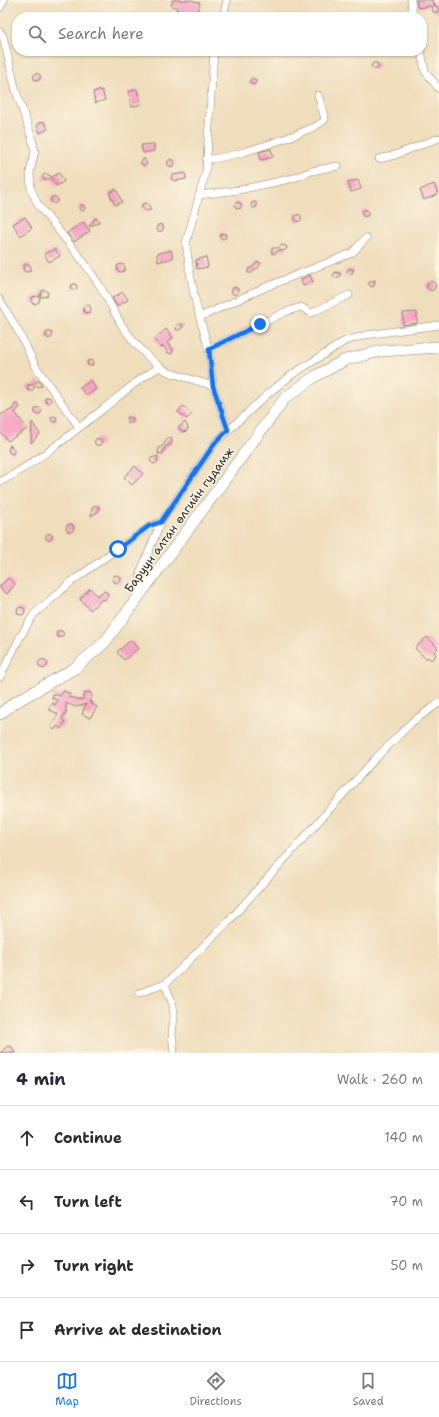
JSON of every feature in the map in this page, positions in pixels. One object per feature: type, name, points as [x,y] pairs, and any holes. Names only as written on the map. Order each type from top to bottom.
[{"type":"main road","name":"Баруун алтан өлгийн гудамж","points":[[0,714],[14,703],[75,668],[105,642],[285,398],[314,377],[345,360],[381,351],[439,347]]},
{"type":"street","points":[[0,8],[4,0]]},
{"type":"street","points":[[224,12],[227,0]]},
{"type":"street","points":[[411,0],[412,12]]},
{"type":"street","points":[[0,32],[3,36],[14,85],[35,151],[30,172],[31,189],[38,205],[92,274],[121,324],[134,342],[147,356],[168,372],[213,386]]},
{"type":"street","points":[[214,56],[206,172],[186,244],[190,273],[200,318],[209,349],[213,386],[228,430]]},
{"type":"street","points":[[422,56],[425,71],[439,89]]},
{"type":"street","points":[[206,160],[239,153],[314,128],[324,122],[325,119],[318,95]]},
{"type":"street","points":[[379,159],[395,155],[439,138]]},
{"type":"street","points":[[199,195],[239,190],[294,178],[312,171],[338,166]]},
{"type":"street","points":[[200,318],[266,287],[352,253],[366,238]]},
{"type":"street","points":[[209,349],[285,312],[301,307],[311,313],[349,295]]},
{"type":"street","points":[[0,300],[21,336],[36,367],[79,427]]},
{"type":"street","points":[[146,586],[141,580],[140,573],[161,522],[215,443],[270,392],[345,342],[366,335],[439,325]]},
{"type":"street","points":[[0,482],[19,472],[145,375],[160,367]]},
{"type":"street","points":[[0,677],[20,637],[34,614],[71,582],[104,558],[149,526],[161,522]]},
{"type":"street","points":[[139,993],[165,984],[231,918],[376,758],[412,722],[439,703]]},
{"type":"street","points":[[165,984],[173,1006],[174,1017],[172,1034],[174,1053]]},
{"type":"building","points":[[173,0],[191,0],[200,3],[198,12],[176,12],[177,7],[171,6]]},
{"type":"building","points":[[416,0],[432,0],[433,5],[439,7],[438,12],[433,12],[431,6],[418,8]]},
{"type":"building","points":[[375,63],[378,66],[375,69],[372,66]]},
{"type":"building","points":[[37,74],[40,77],[37,80],[34,77]]},
{"type":"building","points":[[252,78],[256,80],[254,85],[249,82]]},
{"type":"building","points":[[137,89],[141,104],[132,107],[128,92]]},
{"type":"building","points":[[102,90],[105,100],[95,103],[93,92]]},
{"type":"building","points":[[44,121],[48,129],[40,133],[37,124]]},
{"type":"building","points":[[154,144],[154,151],[143,153],[141,145]]},
{"type":"building","points":[[271,149],[273,157],[261,160],[259,152]]},
{"type":"building","points":[[144,158],[147,164],[144,166],[140,163]]},
{"type":"building","points":[[171,160],[174,163],[171,166],[168,163]]},
{"type":"building","points":[[59,173],[64,181],[57,186],[51,178],[45,180],[42,177],[44,174],[52,177]]},
{"type":"building","points":[[185,173],[186,179],[175,181],[171,179],[172,175]]},
{"type":"building","points":[[358,180],[361,189],[351,192],[348,182]]},
{"type":"building","points":[[434,184],[438,194],[424,200],[420,190]]},
{"type":"building","points":[[116,189],[122,202],[115,205],[109,193]]},
{"type":"building","points":[[54,196],[57,197],[57,203],[54,204],[51,203],[50,200],[51,197]]},
{"type":"building","points":[[237,202],[242,205],[240,209],[236,208],[234,205]]},
{"type":"building","points":[[254,202],[257,205],[254,208],[251,205]]},
{"type":"building","points":[[146,203],[151,210],[145,211],[142,209],[142,204]]},
{"type":"building","points":[[82,205],[85,208],[82,211],[79,208]]},
{"type":"building","points":[[365,210],[368,213],[365,216],[362,213]]},
{"type":"building","points":[[298,215],[301,218],[298,221],[295,218]]},
{"type":"building","points":[[25,217],[32,228],[20,236],[13,224]]},
{"type":"building","points":[[95,218],[99,220],[98,223],[89,227]]},
{"type":"building","points":[[83,222],[90,231],[74,242],[67,233]]},
{"type":"building","points":[[160,225],[163,228],[160,231],[157,228]]},
{"type":"building","points":[[223,233],[226,236],[223,239],[220,236]]},
{"type":"building","points":[[282,245],[286,246],[287,248],[283,251],[279,250],[274,254],[272,253],[272,248],[278,248]]},
{"type":"building","points":[[55,249],[60,256],[49,262],[44,254]]},
{"type":"building","points":[[171,250],[173,258],[158,262],[157,254]]},
{"type":"building","points":[[206,257],[208,267],[197,269],[196,260]]},
{"type":"building","points":[[257,262],[261,263],[259,267],[252,273],[248,273],[248,269],[253,267]]},
{"type":"building","points":[[25,264],[29,264],[31,268],[29,272],[25,272],[23,270],[23,266]]},
{"type":"building","points":[[119,264],[123,264],[125,268],[123,272],[119,272],[117,270],[117,266]]},
{"type":"building","points":[[348,269],[354,269],[351,275],[346,273]]},
{"type":"building","points":[[335,272],[341,274],[338,278],[333,276]]},
{"type":"building","points":[[310,275],[313,283],[303,286],[301,279]]},
{"type":"building","points":[[375,280],[374,286],[371,287],[368,283]]},
{"type":"building","points":[[429,282],[433,282],[435,286],[433,290],[429,290],[427,288],[427,284]]},
{"type":"building","points":[[74,284],[77,287],[74,290],[71,287]]},
{"type":"building","points":[[235,288],[238,291],[235,294],[232,291]]},
{"type":"building","points":[[44,290],[48,292],[47,296],[40,297],[39,302],[35,304],[32,303],[32,297],[40,296]]},
{"type":"building","points":[[123,292],[128,300],[117,306],[112,298]]},
{"type":"building","points":[[85,305],[89,305],[91,309],[89,313],[85,313],[83,311],[83,307]]},
{"type":"building","points":[[417,312],[417,323],[403,325],[403,313]]},
{"type":"building","points":[[182,324],[183,327],[180,330],[176,330],[177,325]]},
{"type":"building","points":[[166,329],[173,338],[167,343],[173,349],[172,354],[168,353],[163,346],[161,348],[154,339]]},
{"type":"building","points":[[49,331],[52,332],[52,338],[49,339],[46,338],[45,335],[46,332]]},
{"type":"building","points":[[90,360],[93,363],[90,366],[87,363]]},
{"type":"building","points":[[38,380],[42,386],[34,387],[32,391],[27,390],[28,385],[34,385]]},
{"type":"building","points":[[91,380],[96,389],[87,396],[80,388]]},
{"type":"building","points":[[48,397],[51,400],[48,403],[45,400]]},
{"type":"building","points":[[15,404],[18,404],[20,407],[15,412],[27,429],[8,441],[0,432],[0,415],[13,409]]},
{"type":"building","points":[[183,406],[192,414],[187,419],[178,412]]},
{"type":"building","points":[[38,408],[41,411],[38,414],[35,411]]},
{"type":"building","points":[[54,416],[57,419],[54,422],[51,419]]},
{"type":"building","points":[[127,417],[133,418],[132,423],[127,423]]},
{"type":"building","points":[[32,422],[40,434],[31,443]]},
{"type":"building","points":[[185,422],[188,428],[187,431],[183,432],[178,428]]},
{"type":"building","points":[[171,437],[171,444],[165,447],[163,453],[158,454],[159,448],[164,445],[166,439]]},
{"type":"building","points":[[98,438],[102,442],[98,446],[94,442]]},
{"type":"building","points":[[10,445],[14,449],[14,453],[12,454],[8,451]]},
{"type":"building","points":[[158,456],[155,464],[150,461],[151,458]]},
{"type":"building","points":[[135,466],[143,474],[132,485],[124,477]]},
{"type":"building","points":[[95,505],[99,507],[99,511],[91,516],[92,508]]},
{"type":"building","points":[[68,524],[72,524],[74,528],[72,532],[68,532],[66,530],[66,526]]},
{"type":"building","points":[[49,533],[53,537],[49,541],[45,537]]},
{"type":"building","points":[[115,575],[119,575],[121,579],[119,583],[115,583],[113,581],[113,577]]},
{"type":"building","points":[[8,578],[15,584],[7,594],[0,588],[0,586]]},
{"type":"building","points":[[90,588],[97,596],[104,591],[108,593],[108,596],[90,610],[80,599]]},
{"type":"building","points":[[19,607],[23,607],[25,611],[23,615],[19,615],[17,613],[17,609]]},
{"type":"building","points":[[60,630],[63,631],[63,637],[60,638],[57,637],[56,634],[57,631]]},
{"type":"building","points":[[427,637],[438,648],[434,652],[436,655],[431,660],[428,657],[426,659],[415,648]]},
{"type":"building","points":[[131,640],[138,649],[124,660],[117,652]]},
{"type":"building","points":[[41,660],[45,660],[47,664],[45,668],[41,668],[39,666],[39,662]]},
{"type":"building","points":[[64,691],[70,694],[68,697],[82,700],[85,693],[90,692],[92,696],[89,702],[92,702],[90,703],[97,707],[90,718],[82,714],[86,704],[76,707],[66,703],[66,712],[62,719],[65,722],[61,729],[57,726],[54,730],[51,727],[58,714],[48,709],[52,703],[55,705],[58,700],[52,698],[53,694],[60,696]]},
{"type":"building","points":[[8,1046],[12,1047],[15,1053],[0,1053]]},
{"type":"route","points":[[118,549],[142,533],[149,526],[161,522],[215,443],[228,430],[213,386],[209,349],[260,324]]}]
